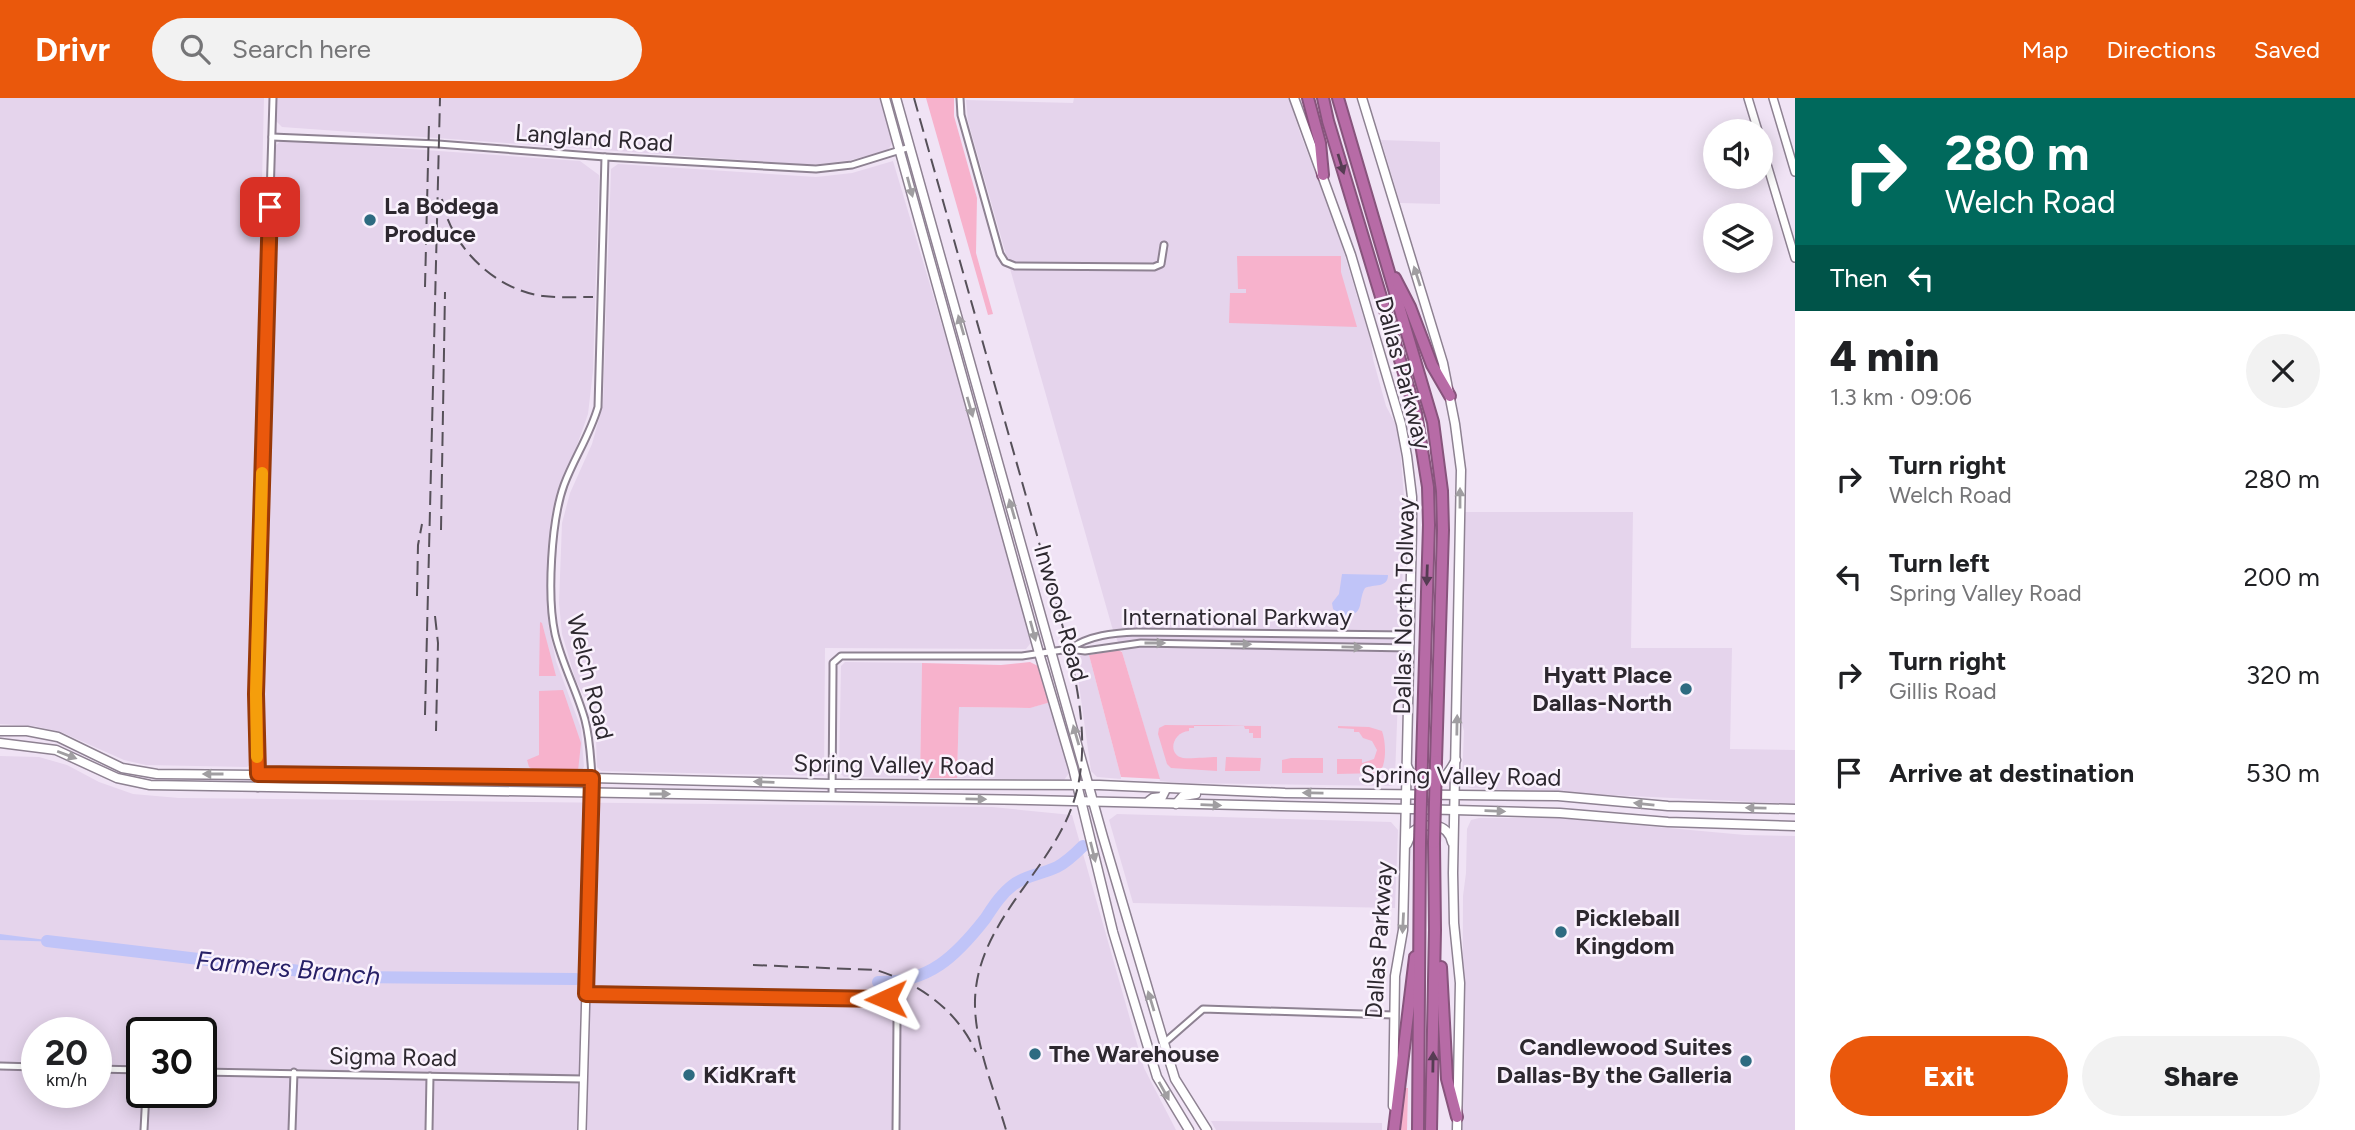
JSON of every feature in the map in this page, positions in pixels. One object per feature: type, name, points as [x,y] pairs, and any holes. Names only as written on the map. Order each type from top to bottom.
[{"type":"highway","points":[[1308,98],[1320,143],[1323,176]]},
{"type":"highway","name":"Dallas North Tollway","points":[[1323,98],[1416,412],[1423,449],[1429,525],[1420,843],[1418,1130]]},
{"type":"highway","name":"Dallas North Tollway","points":[[1338,98],[1433,422],[1439,459],[1443,530],[1434,843],[1432,1130]]},
{"type":"highway","points":[[1380,247],[1410,307],[1432,365],[1450,396]]},
{"type":"highway","points":[[1394,1130],[1419,930]]},
{"type":"highway","points":[[1435,930],[1440,952],[1447,1079],[1457,1117]]},
{"type":"main road","name":"Inwood Road","points":[[885,98],[1078,785],[1113,932],[1157,1077],[1189,1130]]},
{"type":"main road","name":"Inwood Road","points":[[897,98],[1093,801],[1164,1043],[1175,1079],[1207,1130]]},
{"type":"main road","name":"Dallas Parkway","points":[[1294,98],[1348,246],[1401,424],[1412,497],[1403,930],[1395,976],[1394,1130]]},
{"type":"main road","name":"Dallas Parkway","points":[[1362,98],[1443,363],[1461,470],[1453,919],[1460,983],[1457,1130]]},
{"type":"main road","points":[[939,295],[951,291]]},
{"type":"main road","points":[[994,489],[1006,485]]},
{"type":"main road","name":"Spring Valley Road","points":[[0,731],[27,731],[58,737],[122,768],[173,774],[1078,785],[1217,791],[1558,796],[1668,806],[1795,809]]},
{"type":"main road","name":"Spring Valley Road","points":[[0,743],[56,750],[117,778],[136,783],[258,788],[1093,801],[1455,810],[1795,826]]},
{"type":"main road","points":[[1406,763],[1414,777],[1428,783],[1445,776],[1456,759]]},
{"type":"main road","points":[[378,790],[379,776]]},
{"type":"main road","points":[[923,784],[923,798]]},
{"type":"main road","points":[[1146,803],[1153,798],[1163,797],[1166,789]]},
{"type":"main road","points":[[1176,804],[1182,796],[1217,791]]},
{"type":"main road","points":[[1558,796],[1560,813]]},
{"type":"main road","points":[[1668,806],[1668,822]]},
{"type":"main road","points":[[1404,855],[1412,832],[1419,826],[1432,825],[1448,832],[1454,856]]},
{"type":"main road","points":[[1113,932],[1131,928]]},
{"type":"main road","points":[[1148,1049],[1164,1043]]},
{"type":"street","points":[[258,788],[256,694],[273,98]]},
{"type":"street","points":[[960,98],[961,115],[1000,254],[1005,262],[1015,266],[1154,267],[1161,264],[1164,245]]},
{"type":"street","points":[[1748,98],[1754,119]]},
{"type":"street","points":[[1773,98],[1795,172]]},
{"type":"street","name":"Langland Road","points":[[272,137],[438,144],[816,169],[852,165],[910,147]]},
{"type":"street","name":"Welch Road","points":[[582,1130],[592,778],[585,718],[555,632],[553,561],[554,535],[564,485],[598,407],[605,157]]},
{"type":"street","points":[[1773,184],[1795,258]]},
{"type":"street","name":"International Parkway","points":[[1069,649],[1082,640],[1137,632],[1409,635]]},
{"type":"street","name":"International Parkway","points":[[831,797],[833,671],[836,659],[849,655],[1022,656],[1141,643],[1409,648]]},
{"type":"street","points":[[586,994],[886,999],[893,1002],[897,1008],[896,1130]]},
{"type":"street","points":[[1164,1043],[1203,1009],[1394,1015]]},
{"type":"street","points":[[0,1066],[21,1067]]},
{"type":"street","name":"Sigma Road","points":[[217,1072],[583,1079]]},
{"type":"street","points":[[292,1130],[294,1072]]},
{"type":"street","points":[[429,1130],[430,1076]]},
{"type":"street","points":[[144,1130],[145,1108]]},
{"type":"shaded area","points":[[0,98],[264,98],[251,764],[247,767],[146,765],[124,760],[61,732],[34,726],[0,724]]},
{"type":"shaded area","points":[[277,98],[881,98],[893,142],[888,150],[851,160],[812,165],[282,127],[276,121]]},
{"type":"shaded area","points":[[926,98],[954,98],[954,116],[977,198],[976,253],[993,314],[988,315]]},
{"type":"shaded area","points":[[1074,98],[1289,98],[1336,226],[1371,342],[1386,406],[1396,425],[1400,448],[1405,509],[1395,777],[1392,786],[1160,781],[1122,652],[1112,627],[968,121],[966,100],[1073,103]]},
{"type":"shaded area","points":[[282,140],[580,161],[599,175],[593,371],[588,414],[551,519],[548,550],[548,623],[556,661],[581,728],[584,767],[580,772],[270,768],[264,761],[264,622],[275,146]]},
{"type":"shaded area","points":[[1381,140],[1440,142],[1440,204],[1400,203]]},
{"type":"shaded area","points":[[893,161],[994,499],[1033,640],[1026,649],[825,648],[824,776],[601,771],[597,767],[596,741],[587,701],[576,681],[562,634],[559,603],[562,523],[570,493],[592,444],[603,404],[611,169],[618,164],[816,177],[852,173]]},
{"type":"shaded area","points":[[1237,256],[1341,256],[1341,272],[1357,327],[1229,323],[1230,293],[1246,293],[1246,289],[1238,289]]},
{"type":"shaded area","points":[[1465,512],[1633,512],[1631,648],[1732,648],[1730,749],[1795,750],[1795,804],[1465,786],[1462,781],[1464,731],[1461,720]]},
{"type":"shaded area","points":[[540,622],[542,623],[556,676],[539,676]]},
{"type":"shaded area","points":[[1118,650],[1122,652],[1160,779],[1121,777],[1089,655]]},
{"type":"shaded area","points":[[1089,655],[1121,779],[1097,777],[1091,771],[1075,656]]},
{"type":"shaded area","points":[[845,662],[922,663],[920,778],[844,777],[839,772],[841,666]]},
{"type":"shaded area","points":[[1030,662],[1040,667],[1051,702],[1030,708],[959,707],[957,778],[920,778],[922,663],[1001,665]]},
{"type":"shaded area","points":[[563,690],[581,743],[578,771],[536,771],[529,767],[527,760],[539,755],[539,691]]},
{"type":"shaded area","points":[[1051,702],[1070,772],[1064,780],[957,778],[959,707],[1029,708]]},
{"type":"shaded area","points":[[1165,725],[1194,725],[1194,728],[1189,728],[1189,731],[1183,732],[1175,739],[1175,753],[1183,758],[1217,757],[1217,771],[1171,768],[1167,764],[1158,734],[1159,728]]},
{"type":"shaded area","points":[[1244,726],[1261,726],[1261,738],[1253,738],[1253,733]]},
{"type":"shaded area","points":[[1338,726],[1369,727],[1382,731],[1385,753],[1379,773],[1337,774],[1337,759],[1362,759],[1362,763],[1374,759],[1377,750],[1372,741],[1363,738],[1359,732]]},
{"type":"shaded area","points":[[0,756],[39,757],[67,765],[99,782],[133,794],[179,798],[992,807],[1072,815],[1144,1068],[1176,1130],[0,1130]]},
{"type":"shaded area","points":[[1226,757],[1261,758],[1260,771],[1225,771]]},
{"type":"shaded area","points":[[1323,758],[1323,773],[1282,773],[1282,760]]},
{"type":"shaded area","points":[[1117,814],[1391,822],[1398,830],[1395,908],[1133,903],[1109,820]]},
{"type":"shaded area","points":[[1559,818],[1745,835],[1795,836],[1795,1130],[1462,1130],[1463,896],[1467,829],[1471,820]]},
{"type":"shaded area","points":[[1404,1088],[1408,1088],[1407,1130],[1401,1130]]},
{"type":"shaded area","points":[[1211,1121],[1382,1123],[1382,1130],[1216,1130]]},
{"type":"water","points":[[1342,574],[1388,575],[1383,584],[1365,588],[1358,610],[1343,616],[1333,609],[1332,603],[1339,594]]},
{"type":"water","points":[[0,934],[62,942],[0,940]]},
{"type":"waterway","name":"Farmers Branch","points":[[878,982],[912,978],[940,965],[963,945],[1009,889],[1023,879],[1061,865],[1083,846]]},
{"type":"waterway","name":"Farmers Branch","points":[[47,941],[351,977],[576,979]]},
{"type":"railway","points":[[425,715],[440,98]]},
{"type":"railway","points":[[914,98],[1069,649],[1081,717],[1082,761],[1072,805],[1051,848],[996,930],[978,975],[975,1000],[978,1033],[1006,1130]]},
{"type":"railway","points":[[425,287],[429,122]]},
{"type":"railway","points":[[442,199],[454,233],[465,249],[492,275],[508,285],[543,296],[593,297]]},
{"type":"railway","points":[[441,530],[445,292]]},
{"type":"railway","points":[[417,596],[418,545],[422,524]]},
{"type":"railway","points":[[435,616],[438,643],[436,731]]},
{"type":"railway","points":[[753,965],[876,970],[892,976],[935,1000],[958,1023],[976,1052]]},
{"type":"slow traffic","points":[[257,757],[256,694],[262,473]]},
{"type":"place","name":"La Bodega Produce","points":[[370,220]]},
{"type":"place","name":"Hyatt Place Dallas-North","points":[[1686,689]]},
{"type":"place","name":"Pickleball Kingdom","points":[[1561,932]]},
{"type":"place","name":"The Warehouse","points":[[1035,1054]]},
{"type":"place","name":"Candlewood Suites Dallas-By the Galleria","points":[[1746,1061]]},
{"type":"place","name":"KidKraft","points":[[689,1075]]},
{"type":"route","points":[[270,207],[256,694],[258,774],[592,778],[586,994],[886,999]]}]
